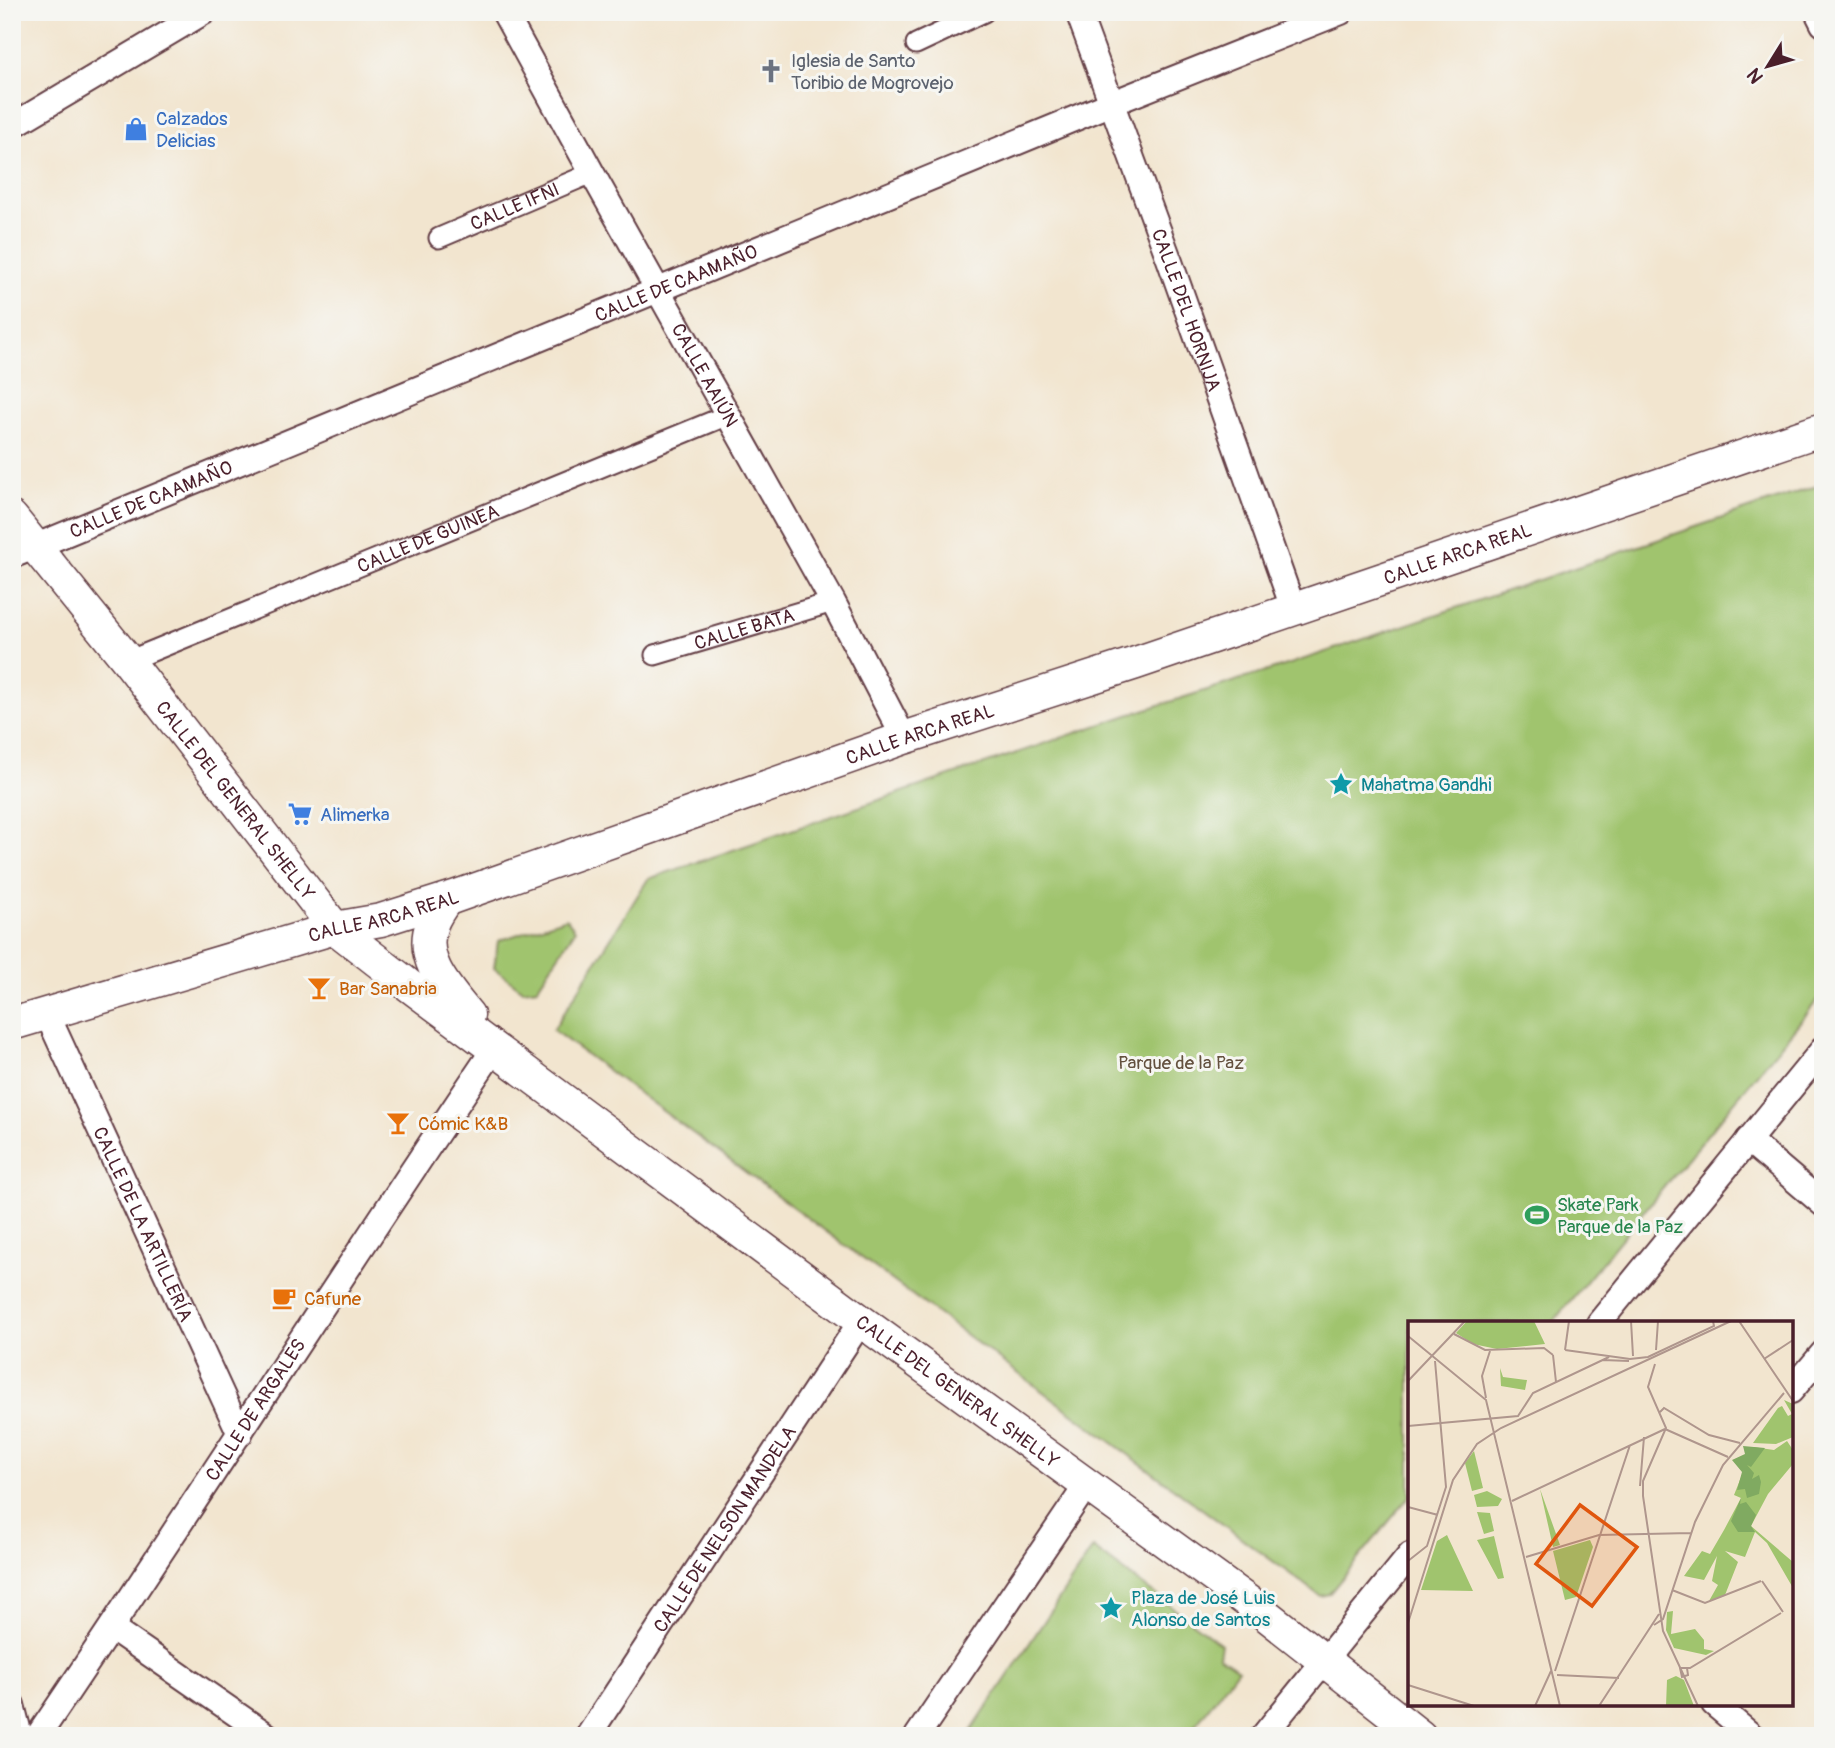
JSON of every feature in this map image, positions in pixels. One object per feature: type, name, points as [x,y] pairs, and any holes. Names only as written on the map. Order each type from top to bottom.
[{"type":"street","points":[[12,126],[204,12]]},
{"type":"street","name":"CALLE AAIÚN","points":[[504,12],[833,602],[904,738]]},
{"type":"street","points":[[916,44],[984,12]]},
{"type":"street","name":"CALLE DEL HORNIJA","points":[[1078,12],[1293,608]]},
{"type":"street","name":"CALLE DE CAAMAÑO","points":[[24,552],[1110,104],[1341,12]]},
{"type":"street","points":[[1817,12],[1823,24]]},
{"type":"street","name":"CALLE IFNI","points":[[439,238],[592,173]]},
{"type":"street","name":"CALLE DE GUINEA","points":[[128,661],[728,415]]},
{"type":"street","name":"CALLE ARCA REAL","points":[[12,1024],[335,928],[381,920],[446,900],[904,738],[1136,663],[1823,429]]},
{"type":"street","name":"CALLE DEL GENERAL SHELLY","points":[[12,518],[24,552],[128,661],[335,928],[860,1321],[1261,1611],[1420,1736]]},
{"type":"street","name":"CALLE BATA","points":[[655,655],[833,602]]},
{"type":"street","name":"CALLE DEL GENERAL SHELLY","points":[[446,900],[432,924],[428,945],[432,962],[442,983],[494,1048]]},
{"type":"street","name":"CALLE DE LA ARTILLERÍA","points":[[47,1014],[240,1434]]},
{"type":"street","name":"CALLE DE ARGALES","points":[[38,1736],[494,1048]]},
{"type":"street","points":[[1601,1321],[1823,1049]]},
{"type":"street","points":[[1748,1140],[1823,1204]]},
{"type":"street","name":"CALLE DE NELSON MANDELA","points":[[588,1736],[860,1321]]},
{"type":"street","points":[[1793,1389],[1823,1353]]},
{"type":"street","points":[[917,1736],[1086,1486]]},
{"type":"street","points":[[1263,1736],[1408,1557]]},
{"type":"street","points":[[112,1628],[268,1736]]},
{"type":"street","points":[[12,1705],[20,1736]]},
{"type":"street","points":[[1716,1706],[1752,1736]]},
{"type":"green space","name":"Parque de la Paz","points":[[1823,484],[1823,994],[1554,1321],[1408,1321],[1408,1498],[1329,1594],[1320,1596],[553,1030],[648,879],[1134,713],[1284,666]]},
{"type":"green space","points":[[566,918],[575,930],[537,988],[523,990],[494,968],[498,941]]},
{"type":"green space","name":"Plaza de José Luis Alonso de Santos","points":[[1093,1548],[1221,1644],[1219,1656],[1238,1669],[1187,1736],[968,1736]]},
{"type":"place","name":"Iglesia de Santo Toribio de Mogrovejo","points":[[771,71]]},
{"type":"place","name":"Calzados Delicias","points":[[136,129]]},
{"type":"place","name":"Mahatma Gandhi","points":[[1341,784]]},
{"type":"place","name":"Alimerka","points":[[300,814]]},
{"type":"place","name":"Bar Sanabria","points":[[319,988]]},
{"type":"place","name":"Cómic K&B","points":[[398,1123]]},
{"type":"place","name":"Skate Park Parque de la Paz","points":[[1537,1215]]},
{"type":"place","name":"Cafune","points":[[284,1298]]},
{"type":"place","name":"Plaza de José Luis Alonso de Santos","points":[[1111,1608]]}]
